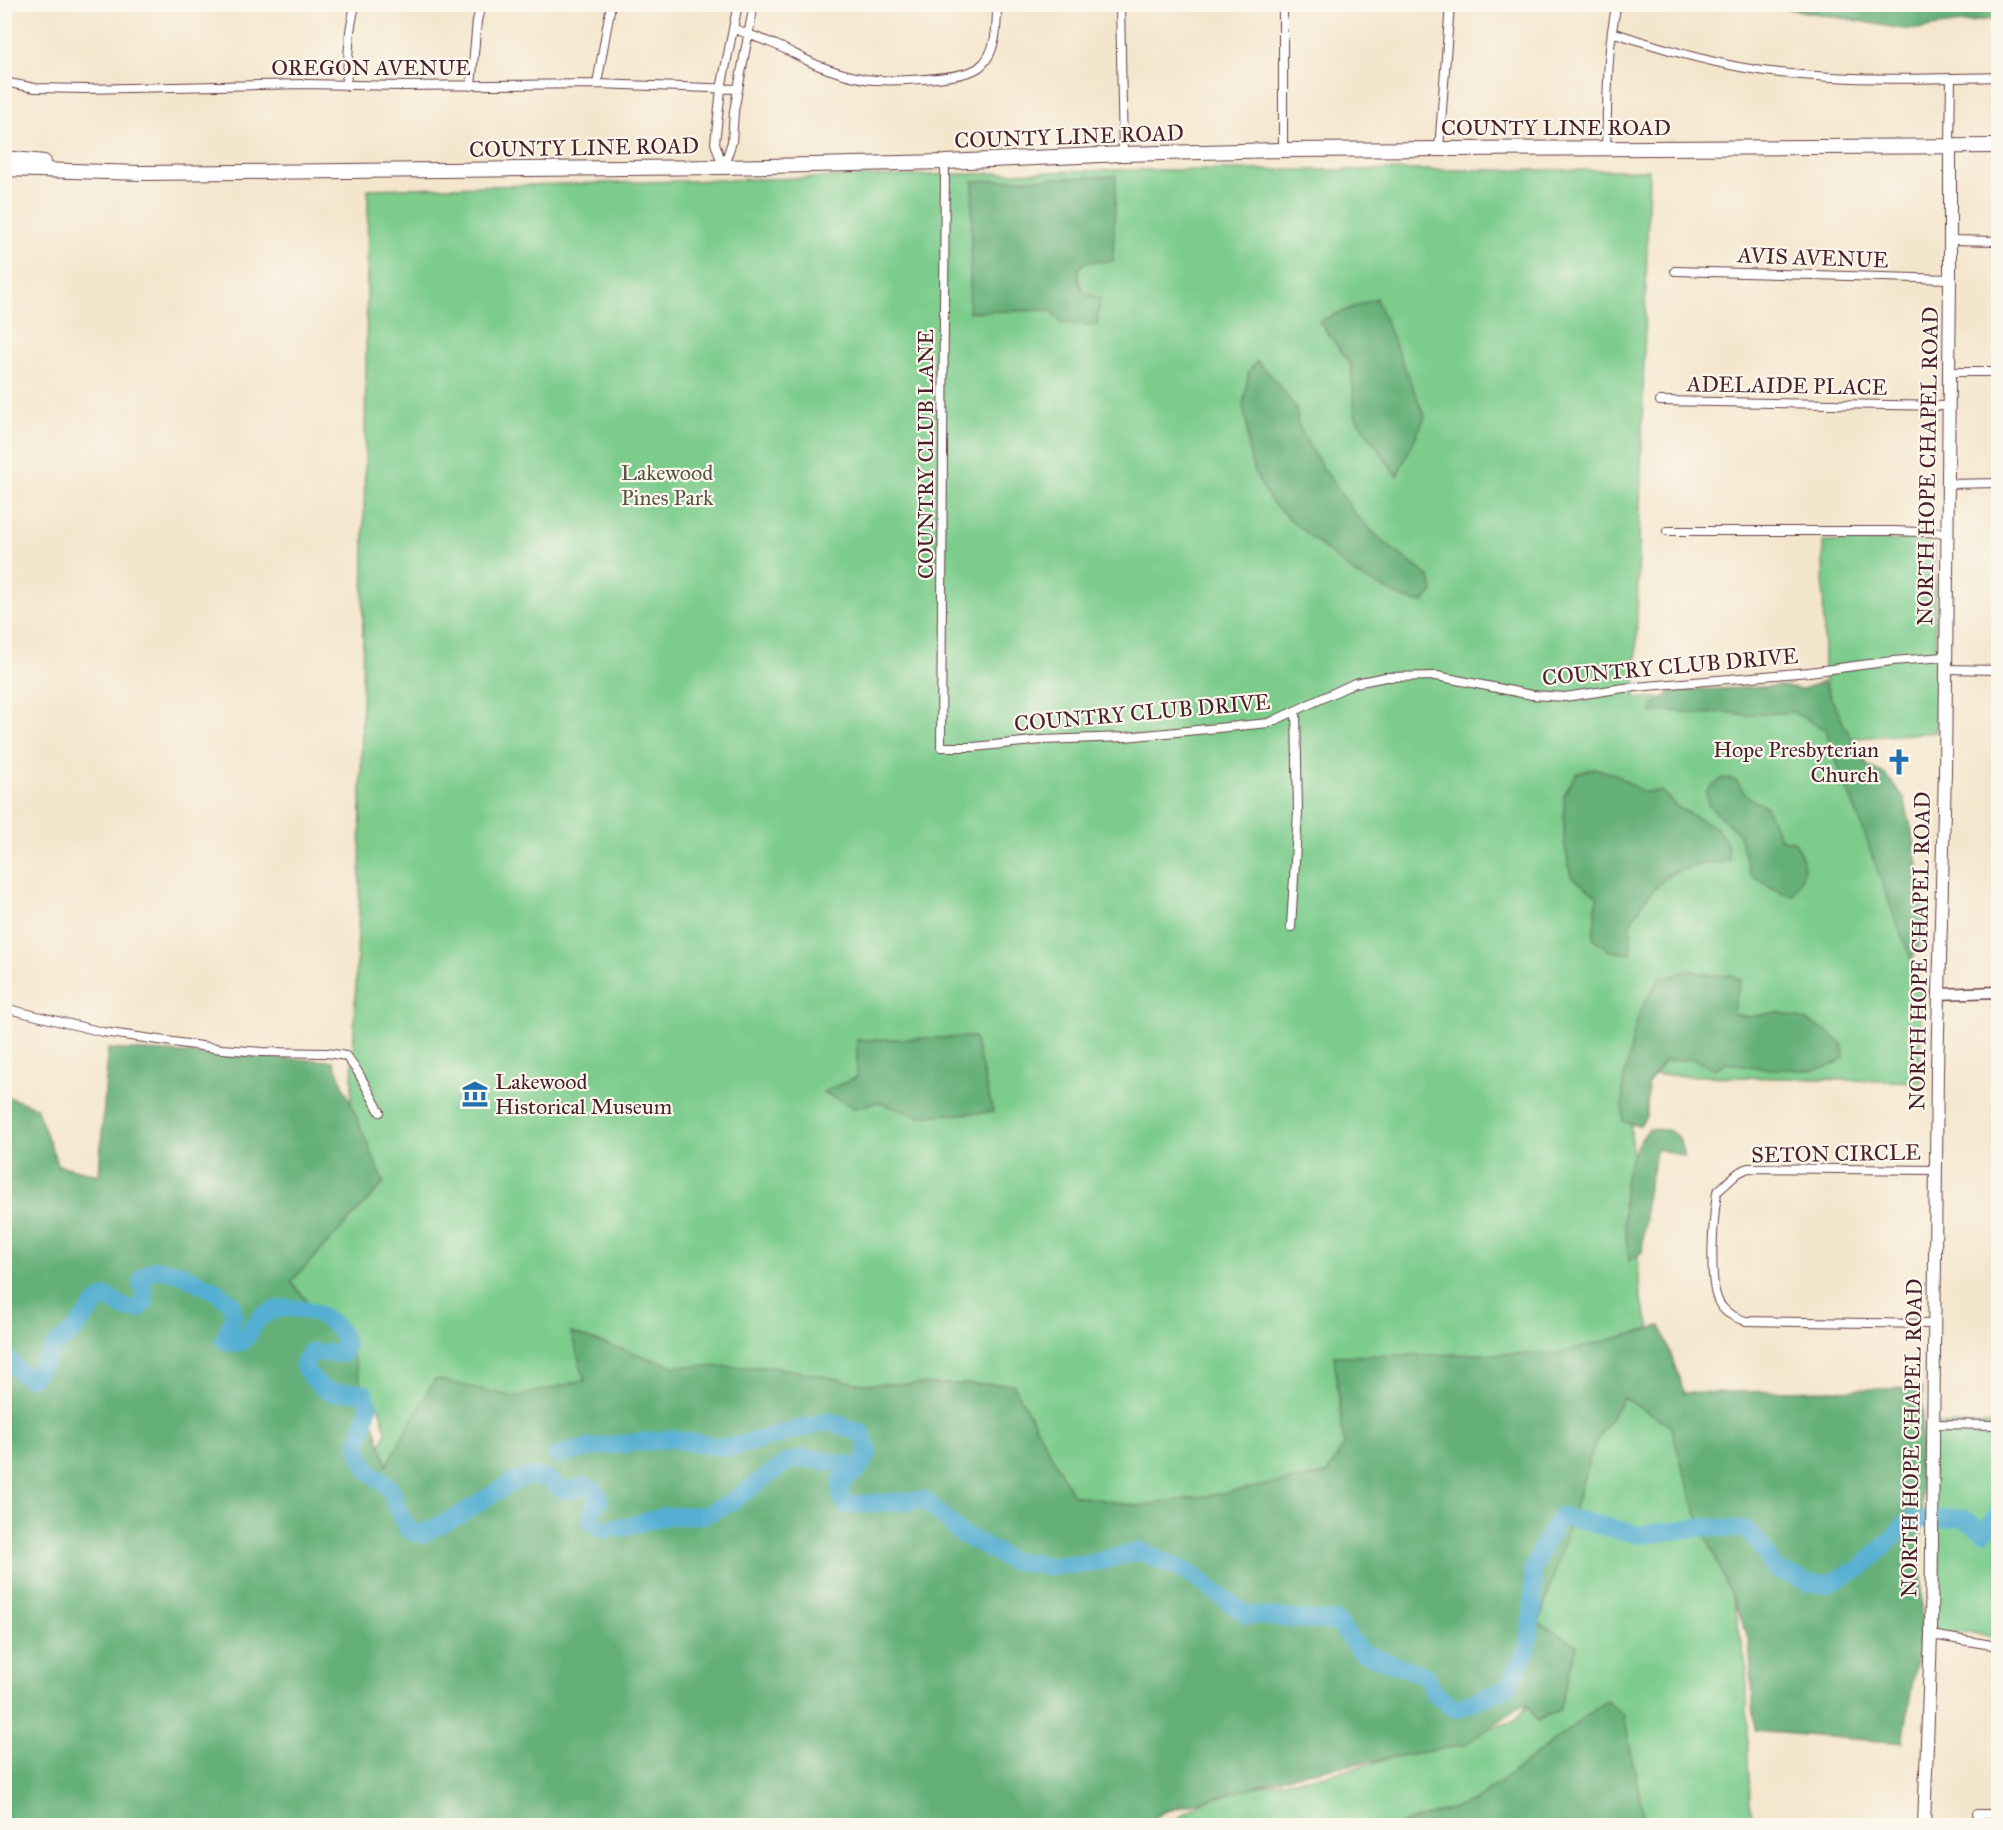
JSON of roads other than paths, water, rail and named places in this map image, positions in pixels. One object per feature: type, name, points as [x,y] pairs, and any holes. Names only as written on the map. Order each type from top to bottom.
[{"type":"main road","name":"NORTH HOPE CHAPEL ROAD","points":[[1924,1826],[1931,1635],[1935,1170],[1945,772],[1950,146]]},
{"type":"main road","name":"COUNTY LINE ROAD","points":[[5,160],[142,173],[723,167],[1283,150],[1998,146]]},
{"type":"street","points":[[346,86],[350,31],[355,4]]},
{"type":"street","points":[[471,86],[477,21],[481,4]]},
{"type":"street","points":[[597,84],[611,4]]},
{"type":"street","points":[[723,167],[715,143],[721,89],[738,4]]},
{"type":"street","points":[[723,167],[732,142],[738,89],[754,4]]},
{"type":"street","points":[[733,28],[817,65],[867,79],[933,79],[962,74],[978,68],[988,57],[995,42],[997,4]]},
{"type":"street","points":[[1120,4],[1123,154]]},
{"type":"street","points":[[1283,4],[1283,150]]},
{"type":"street","points":[[1439,148],[1450,4]]},
{"type":"street","points":[[1606,147],[1612,32],[1617,4]]},
{"type":"street","points":[[1612,32],[1676,53],[1778,73],[1837,78],[1998,77]]},
{"type":"street","name":"NORTH HOPE CHAPEL ROAD","points":[[1950,146],[1951,78]]},
{"type":"street","name":"OREGON AVENUE","points":[[4,82],[35,88],[85,90],[306,84],[346,86],[597,84],[738,89]]},
{"type":"street","name":"COUNTRY CLUB LANE","points":[[942,747],[945,162]]},
{"type":"street","points":[[1950,240],[1998,241]]},
{"type":"street","name":"AVIS AVENUE","points":[[1675,271],[1950,279]]},
{"type":"street","points":[[1948,372],[1998,372]]},
{"type":"street","name":"ADELAIDE PLACE","points":[[1660,401],[1948,406]]},
{"type":"street","points":[[1948,484],[1998,483]]},
{"type":"street","points":[[1666,531],[1947,533]]},
{"type":"street","name":"COUNTRY CLUB DRIVE","points":[[942,747],[974,747],[1042,740],[1125,736],[1269,723],[1355,683],[1386,677],[1437,676],[1532,695],[1565,697],[1624,688],[1809,672],[1892,661],[1945,663],[1998,670]]},
{"type":"street","points":[[1291,927],[1298,812],[1296,711]]},
{"type":"street","points":[[1938,994],[1998,992]]},
{"type":"street","points":[[4,1008],[103,1032],[222,1049],[327,1053],[346,1056],[358,1072],[380,1112]]},
{"type":"street","name":"SETON CIRCLE","points":[[1933,1324],[1746,1321],[1733,1317],[1722,1308],[1714,1288],[1713,1218],[1717,1192],[1738,1173],[1748,1168],[1935,1170]]},
{"type":"street","points":[[1932,1424],[1998,1425]]},
{"type":"street","points":[[1931,1635],[1998,1646]]},
{"type":"street","points":[[1977,1814],[1998,1814]]},
{"type":"waterway","points":[[4,1356],[28,1378],[35,1375],[55,1345],[72,1333],[97,1302],[108,1297],[125,1308],[138,1309],[145,1302],[141,1284],[144,1276],[155,1269],[180,1273],[217,1292],[232,1304],[234,1317],[224,1340],[230,1343],[244,1340],[258,1320],[270,1312],[291,1308],[314,1313],[333,1324],[341,1333],[346,1344],[343,1354],[311,1352],[304,1363],[306,1370],[327,1391],[365,1394],[369,1405],[358,1446],[366,1468],[391,1489],[399,1513],[409,1531],[422,1534],[458,1516],[507,1485],[526,1477],[545,1477],[554,1485],[567,1490],[584,1486],[595,1491],[600,1500],[593,1508],[591,1521],[602,1529],[625,1527],[666,1516],[705,1515],[731,1502],[787,1462],[805,1458],[849,1465],[857,1471]]},
{"type":"waterway","points":[[557,1455],[593,1447],[671,1439],[730,1448],[829,1421],[862,1433],[869,1453],[857,1471],[841,1481],[841,1496],[846,1505],[925,1500],[960,1533],[1010,1560],[1048,1566],[1088,1564],[1141,1551],[1189,1573],[1247,1615],[1337,1622],[1361,1652],[1427,1676],[1434,1694],[1456,1709],[1507,1688],[1527,1650],[1533,1608],[1533,1570],[1542,1548],[1561,1516],[1640,1535],[1704,1527],[1744,1529],[1758,1541],[1775,1569],[1809,1583],[1828,1584],[1861,1568],[1911,1520],[1963,1518],[1984,1532],[1998,1514]]},
{"type":"place","name":"Hope Presbyterian Church","points":[[1899,762]]},
{"type":"place","name":"Lakewood Historical Museum","points":[[475,1094]]},
{"type":"park label","name":"Lakewood Pines Park","points":[[667,485]]}]
